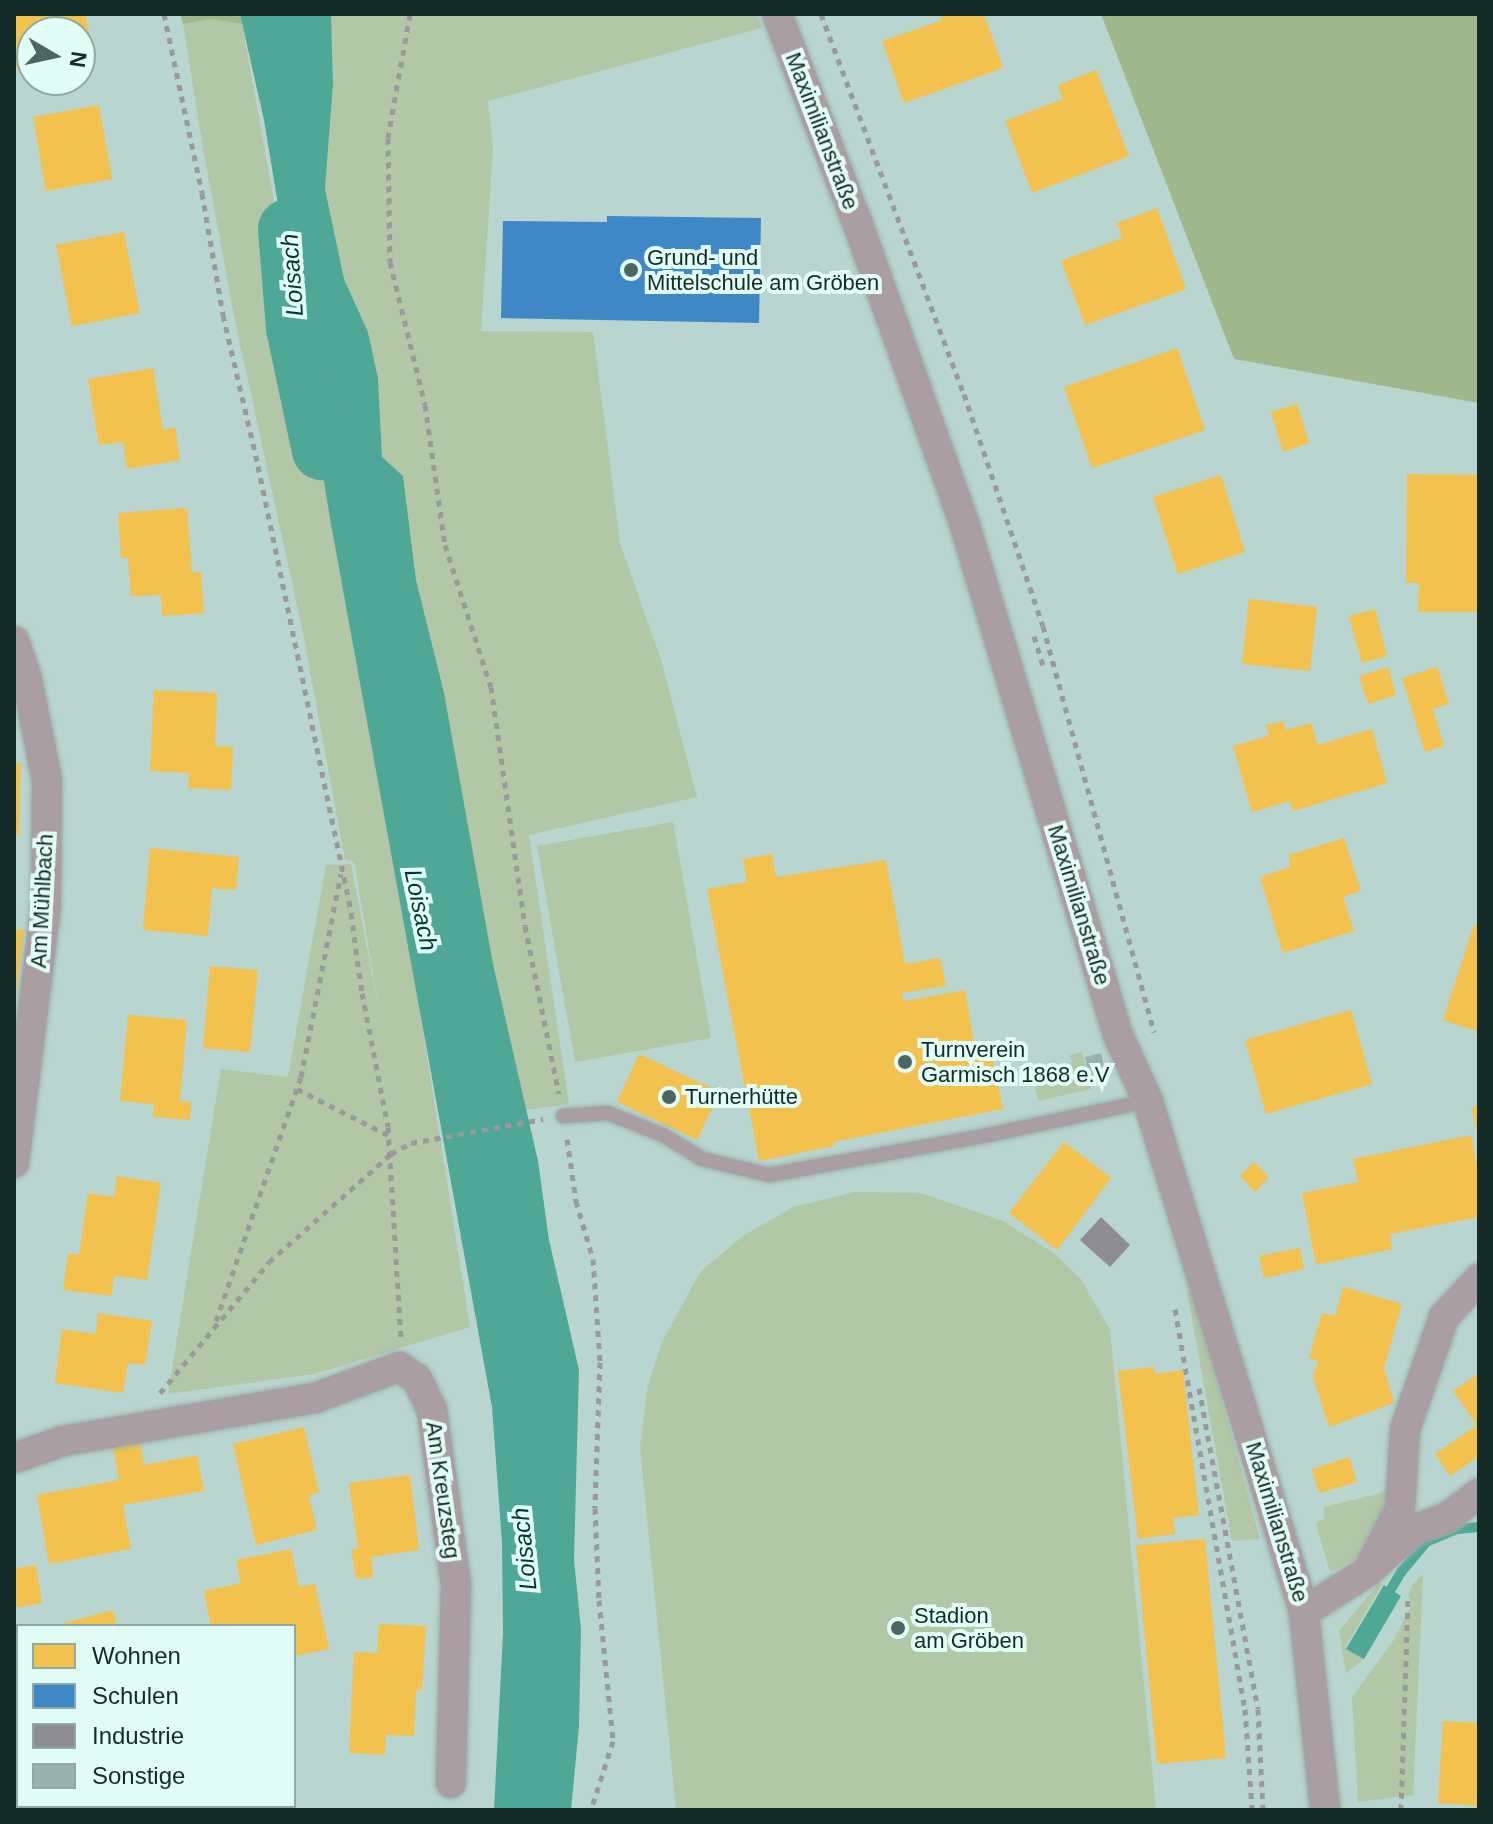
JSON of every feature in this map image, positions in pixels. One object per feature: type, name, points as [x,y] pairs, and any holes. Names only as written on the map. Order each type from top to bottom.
[{"type":"street","name":"Maximilianstraße","points":[[777,14],[857,222],[965,526],[1118,1035],[1148,1101],[1304,1612],[1325,1810]]},
{"type":"street","name":"Am Mühlbach","points":[[14,641],[26,675],[47,780],[46,905],[14,1163]]},
{"type":"street","points":[[1368,1571],[1400,1509],[1405,1429],[1444,1317],[1479,1279]]},
{"type":"street","points":[[14,1458],[63,1441],[315,1398],[399,1367]]},
{"type":"street","name":"Am Kreuzsteg","points":[[399,1367],[417,1379],[432,1410],[456,1586],[451,1783]]},
{"type":"street","points":[[1304,1612],[1368,1571],[1414,1530],[1448,1517],[1479,1494]]},
{"type":"lane","points":[[563,1116],[608,1113],[665,1136],[702,1159],[769,1175],[989,1135],[1148,1101]]},
{"type":"path","points":[[164,14],[202,193],[223,315],[258,466],[342,869],[391,1154],[402,1323],[399,1367]]},
{"type":"path","points":[[410,14],[388,138],[390,262],[425,405],[445,545],[491,687],[525,926],[563,1116],[576,1201],[593,1259],[600,1362],[595,1508],[599,1600],[613,1741],[591,1810]]},
{"type":"path","points":[[214,1327],[297,1089],[342,869]]},
{"type":"path","points":[[297,1089],[388,1135]]},
{"type":"path","points":[[136,1429],[161,1390],[269,1262],[391,1154],[411,1143],[563,1116]]},
{"type":"path","points":[[1172,1298],[1242,1694],[1252,1810]]},
{"type":"path","points":[[1182,1300],[1185,1315]]},
{"type":"path","points":[[1197,1377],[1258,1709],[1263,1810]]},
{"type":"path","points":[[1401,1810],[1408,1595]]},
{"type":"shaded area","points":[[180,14],[240,14],[242,24],[211,19],[183,24]]},
{"type":"shaded area","points":[[331,14],[756,14],[762,28],[488,101],[493,148],[481,331],[593,332],[620,543],[661,660],[697,797],[529,835],[569,1104],[526,1110],[493,964],[416,580],[403,476],[382,458],[378,378],[368,332],[344,279],[325,189],[333,84]]},
{"type":"shaded area","points":[[1101,14],[1479,14],[1479,403],[1234,359]]},
{"type":"shaded area","points":[[211,19],[242,24],[412,962],[470,1327],[314,1374],[168,1394],[221,1069],[288,1077],[326,865],[351,864],[381,1020],[354,861],[345,860],[303,633],[236,326],[204,154],[183,24]]},
{"type":"shaded area","points":[[673,822],[711,1038],[575,1062],[537,846]]},
{"type":"shaded area","points":[[1082,1052],[1091,1089],[1038,1101],[1035,1086],[1075,1079],[1070,1055]]},
{"type":"shaded area","name":"Stadion am Gröben","points":[[855,1192],[921,1193],[1003,1221],[1054,1253],[1081,1279],[1110,1330],[1156,1810],[676,1810],[640,1447],[648,1385],[662,1342],[701,1271],[743,1236],[793,1207]]},
{"type":"shaded area","points":[[1187,1291],[1192,1291],[1260,1539],[1232,1541]]},
{"type":"shaded area","points":[[1393,1490],[1374,1549],[1330,1572],[1316,1523],[1324,1519],[1324,1507]]},
{"type":"shaded area","points":[[1423,1575],[1413,1795],[1358,1802],[1352,1697],[1393,1641],[1412,1604],[1408,1595],[1414,1582]]},
{"type":"shaded area","points":[[1380,1582],[1382,1585],[1345,1647],[1364,1659],[1346,1673],[1339,1631]]},
{"type":"water","points":[[240,14],[331,14],[333,84],[325,189],[344,279],[368,332],[378,378],[382,457],[403,476],[416,580],[444,693],[493,964],[538,1161],[549,1240],[579,1370],[574,1560],[581,1629],[579,1726],[571,1810],[494,1810],[503,1633],[502,1543],[492,1407],[331,524],[264,120]]},
{"type":"water","points":[[1384,1585],[1401,1596],[1364,1659],[1346,1649]]},
{"type":"building: Wohnen","points":[[14,14],[85,14],[16,16],[14,69]]},
{"type":"building: Wohnen","points":[[940,14],[984,14],[1003,68],[904,103],[882,41],[942,20]]},
{"type":"building: Wohnen","points":[[1096,70],[1129,156],[1032,193],[1005,121],[1063,99],[1058,85]]},
{"type":"building: Wohnen","points":[[99,105],[112,179],[46,191],[33,117]]},
{"type":"building: Wohnen","points":[[1157,208],[1186,289],[1085,325],[1061,261],[1122,238],[1117,223]]},
{"type":"building: Wohnen","points":[[124,232],[140,313],[72,326],[56,245]]},
{"type":"building: Wohnen","points":[[1177,348],[1205,430],[1092,468],[1064,387]]},
{"type":"building: Wohnen","points":[[153,368],[163,430],[175,427],[180,460],[127,469],[123,442],[99,445],[88,379]]},
{"type":"building: Wohnen","points":[[1297,404],[1309,443],[1283,452],[1271,412]]},
{"type":"building: Wohnen","points":[[1407,474],[1479,475],[1479,612],[1418,612],[1419,583],[1406,583]]},
{"type":"building: Wohnen","points":[[1221,475],[1245,552],[1178,574],[1153,497]]},
{"type":"building: Wohnen","points":[[187,508],[192,573],[201,572],[204,613],[162,616],[161,595],[131,596],[128,558],[121,558],[118,513]]},
{"type":"building: Wohnen","points":[[1249,599],[1317,607],[1310,671],[1242,664]]},
{"type":"building: Wohnen","points":[[1375,609],[1387,656],[1362,663],[1349,616]]},
{"type":"building: Wohnen","points":[[1388,667],[1396,695],[1368,704],[1359,676]]},
{"type":"building: Wohnen","points":[[1437,667],[1449,704],[1433,709],[1444,746],[1425,752],[1402,678]]},
{"type":"building: Wohnen","points":[[154,690],[217,693],[215,746],[233,747],[231,790],[188,788],[189,773],[150,771]]},
{"type":"building: Wohnen","points":[[1283,721],[1286,730],[1311,723],[1318,745],[1372,729],[1387,783],[1293,811],[1290,801],[1252,812],[1233,746],[1269,736],[1266,725]]},
{"type":"building: Wohnen","points":[[14,763],[21,763],[19,836],[14,835]]},
{"type":"building: Wohnen","points":[[1344,838],[1361,891],[1343,897],[1354,931],[1283,953],[1260,877],[1290,867],[1289,855]]},
{"type":"building: Wohnen","points":[[150,848],[239,857],[236,890],[212,888],[208,936],[143,930]]},
{"type":"building: Wohnen","points":[[772,854],[776,877],[886,860],[905,964],[940,958],[946,986],[902,993],[903,1001],[965,990],[975,1049],[990,1046],[1003,1109],[833,1142],[834,1146],[759,1161],[707,889],[747,882],[743,859]]},
{"type":"building: Wohnen","points":[[1474,925],[1479,926],[1479,1032],[1443,1020]]},
{"type":"building: Wohnen","points":[[14,929],[24,930],[16,997],[14,997]]},
{"type":"building: Wohnen","points":[[210,966],[258,970],[250,1052],[203,1048]]},
{"type":"building: Wohnen","points":[[1351,1010],[1372,1084],[1266,1114],[1245,1040]]},
{"type":"building: Wohnen","points":[[128,1015],[187,1020],[180,1101],[191,1102],[190,1120],[153,1117],[154,1104],[120,1101]]},
{"type":"building: Wohnen","name":"Turnerhütte","points":[[639,1054],[720,1092],[697,1140],[617,1102]]},
{"type":"building: Wohnen","points":[[1479,1106],[1479,1136],[1478,1136],[1471,1107]]},
{"type":"building: Wohnen","points":[[1471,1135],[1479,1177],[1479,1217],[1390,1234],[1392,1249],[1316,1265],[1302,1193],[1358,1182],[1353,1159]]},
{"type":"building: Wohnen","points":[[1064,1142],[1111,1178],[1057,1250],[1009,1213]]},
{"type":"building: Wohnen","points":[[1254,1162],[1269,1177],[1255,1192],[1240,1176]]},
{"type":"building: Wohnen","points":[[117,1176],[161,1183],[147,1280],[114,1276],[111,1296],[63,1290],[68,1253],[79,1255],[88,1193],[114,1197]]},
{"type":"building: Wohnen","points":[[1300,1248],[1304,1269],[1264,1278],[1259,1256]]},
{"type":"building: Wohnen","points":[[1343,1287],[1402,1304],[1384,1368],[1394,1403],[1329,1427],[1313,1377],[1318,1361],[1309,1358],[1322,1313],[1335,1316]]},
{"type":"building: Wohnen","points":[[98,1313],[152,1321],[145,1365],[128,1363],[123,1393],[55,1383],[62,1329],[96,1334]]},
{"type":"building: Wohnen","points":[[1154,1367],[1155,1374],[1183,1370],[1199,1515],[1173,1518],[1175,1534],[1138,1539],[1118,1371]]},
{"type":"building: Wohnen","points":[[1479,1373],[1479,1456],[1450,1476],[1435,1454],[1477,1425],[1453,1391]]},
{"type":"building: Wohnen","points":[[304,1427],[319,1492],[309,1496],[317,1530],[256,1545],[233,1444]]},
{"type":"building: Wohnen","points":[[140,1442],[144,1465],[197,1455],[204,1491],[123,1505],[131,1549],[49,1564],[37,1495],[119,1480],[113,1447]]},
{"type":"building: Wohnen","points":[[1349,1457],[1357,1482],[1319,1493],[1312,1469]]},
{"type":"building: Wohnen","points":[[410,1475],[419,1550],[371,1557],[373,1577],[356,1579],[351,1549],[358,1549],[349,1483]]},
{"type":"building: Wohnen","points":[[1205,1539],[1226,1758],[1157,1764],[1136,1545]]},
{"type":"building: Wohnen","points":[[291,1549],[299,1587],[315,1584],[329,1649],[296,1656],[296,1624],[211,1624],[204,1591],[241,1583],[236,1560]]},
{"type":"building: Wohnen","points":[[36,1565],[42,1603],[14,1608],[14,1569]]},
{"type":"building: Wohnen","points":[[113,1610],[116,1624],[64,1624]]},
{"type":"building: Wohnen","points":[[379,1624],[426,1626],[422,1690],[416,1690],[414,1736],[386,1735],[385,1755],[349,1753],[354,1652],[377,1653]]},
{"type":"building: Wohnen","points":[[1443,1721],[1479,1723],[1479,1806],[1438,1803]]},
{"type":"building: Schulen","name":"Grund- und Mittelschule am Gröben","points":[[607,216],[761,218],[759,323],[501,318],[503,221],[607,222]]},
{"type":"building: Industrie","points":[[1101,1217],[1130,1245],[1110,1267],[1080,1240]]},
{"type":"building: Sonstige","points":[[1101,1053],[1107,1080],[1090,1084],[1085,1057]]},
{"type":"waterway","name":"Loisach","points":[[288,229],[296,328],[322,450]]},
{"type":"waterway","points":[[1385,1599],[1402,1571],[1426,1542],[1457,1529],[1479,1527]]},
{"type":"place","name":"Grund- und Mittelschule am Gröben","points":[[631,270]]},
{"type":"place","name":"Turnverein Garmisch 1868 e.V","points":[[905,1062]]},
{"type":"place","name":"Turnerhütte","points":[[669,1097]]},
{"type":"place","name":"Stadion am Gröben","points":[[898,1628]]}]
